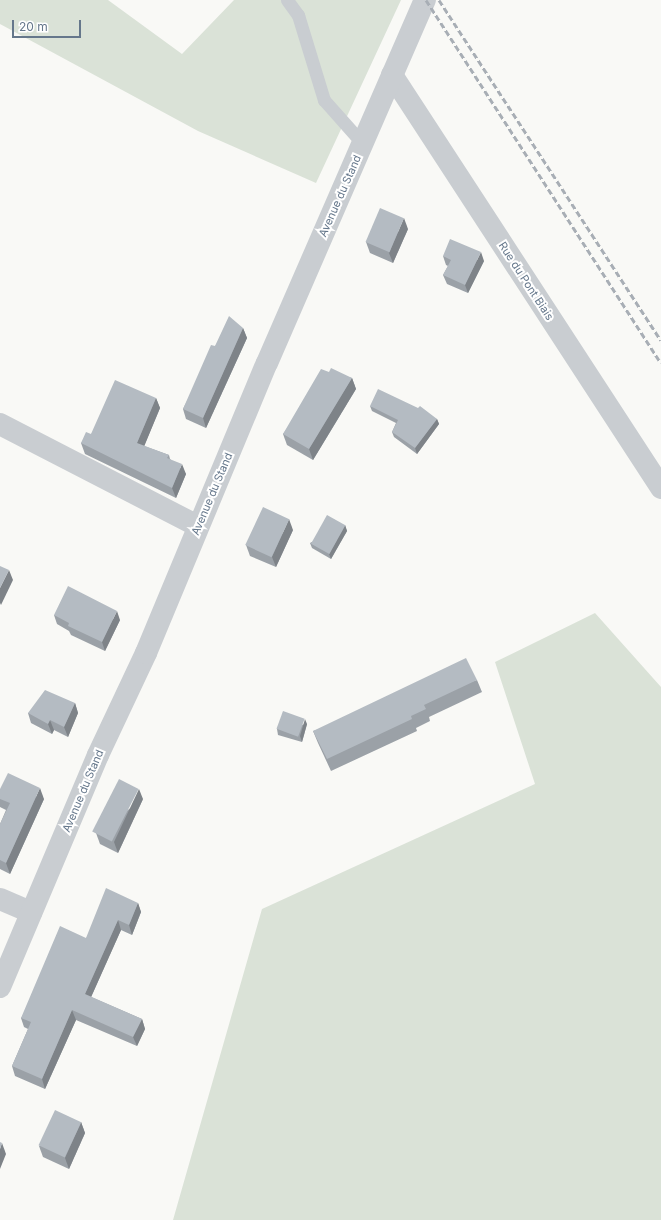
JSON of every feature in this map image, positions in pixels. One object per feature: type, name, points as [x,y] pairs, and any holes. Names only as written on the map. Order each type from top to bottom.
[{"type":"street","name":"Avenue du Stand","points":[[0,987],[98,755],[146,653],[198,526],[425,0]]},
{"type":"street","name":"Rue du Pont Biais","points":[[392,75],[661,488]]},
{"type":"street","points":[[0,424],[198,526]]},
{"type":"street","points":[[0,899],[31,912]]},
{"type":"lane","points":[[287,0],[298,15],[324,100],[363,144]]},
{"type":"shaded area","points":[[0,0],[108,0],[182,54],[234,0],[401,0],[316,183],[198,131],[0,24]]},
{"type":"shaded area","points":[[595,613],[661,687],[661,1220],[173,1220],[262,909],[535,784],[495,662]]},
{"type":"building","points":[[380,208],[404,218],[389,252],[366,242]]},
{"type":"building","points":[[450,239],[481,252],[465,285],[443,275],[451,260],[443,256]]},
{"type":"building","points":[[229,316],[243,328],[203,418],[183,409],[211,345],[215,346]]},
{"type":"building","points":[[331,368],[352,378],[309,449],[283,434],[321,369],[329,372]]},
{"type":"building","points":[[115,380],[156,398],[137,443],[169,455],[167,458],[182,464],[172,488],[81,443],[86,432],[91,434]]},
{"type":"building","points":[[378,389],[418,408],[420,406],[437,419],[415,448],[392,432],[398,420],[370,406]]},
{"type":"building","points":[[263,507],[289,519],[272,557],[245,545]]},
{"type":"building","points":[[327,515],[345,525],[329,554],[311,544]]},
{"type":"building","points":[[0,566],[9,570],[0,588]]},
{"type":"building","points":[[68,586],[117,611],[102,642],[68,626],[69,623],[54,615]]},
{"type":"building","points":[[466,658],[477,680],[424,705],[426,709],[411,716],[412,719],[327,759],[313,731]]},
{"type":"building","points":[[45,690],[75,703],[64,727],[50,720],[48,724],[28,713]]},
{"type":"building","points":[[283,711],[305,719],[298,737],[277,729]]},
{"type":"building","points":[[8,773],[40,788],[6,863],[0,860],[0,824],[10,803],[0,799],[0,789]]},
{"type":"building","points":[[119,779],[139,789],[112,842],[92,832]]},
{"type":"building","points":[[106,888],[138,903],[129,925],[118,920],[85,994],[142,1019],[133,1037],[72,1010],[42,1079],[12,1066],[31,1022],[21,1018],[60,926],[86,938]]},
{"type":"building","points":[[55,1110],[81,1122],[65,1158],[39,1145]]},
{"type":"railway","points":[[426,0],[661,363]]},
{"type":"railway","points":[[439,0],[661,340]]}]
